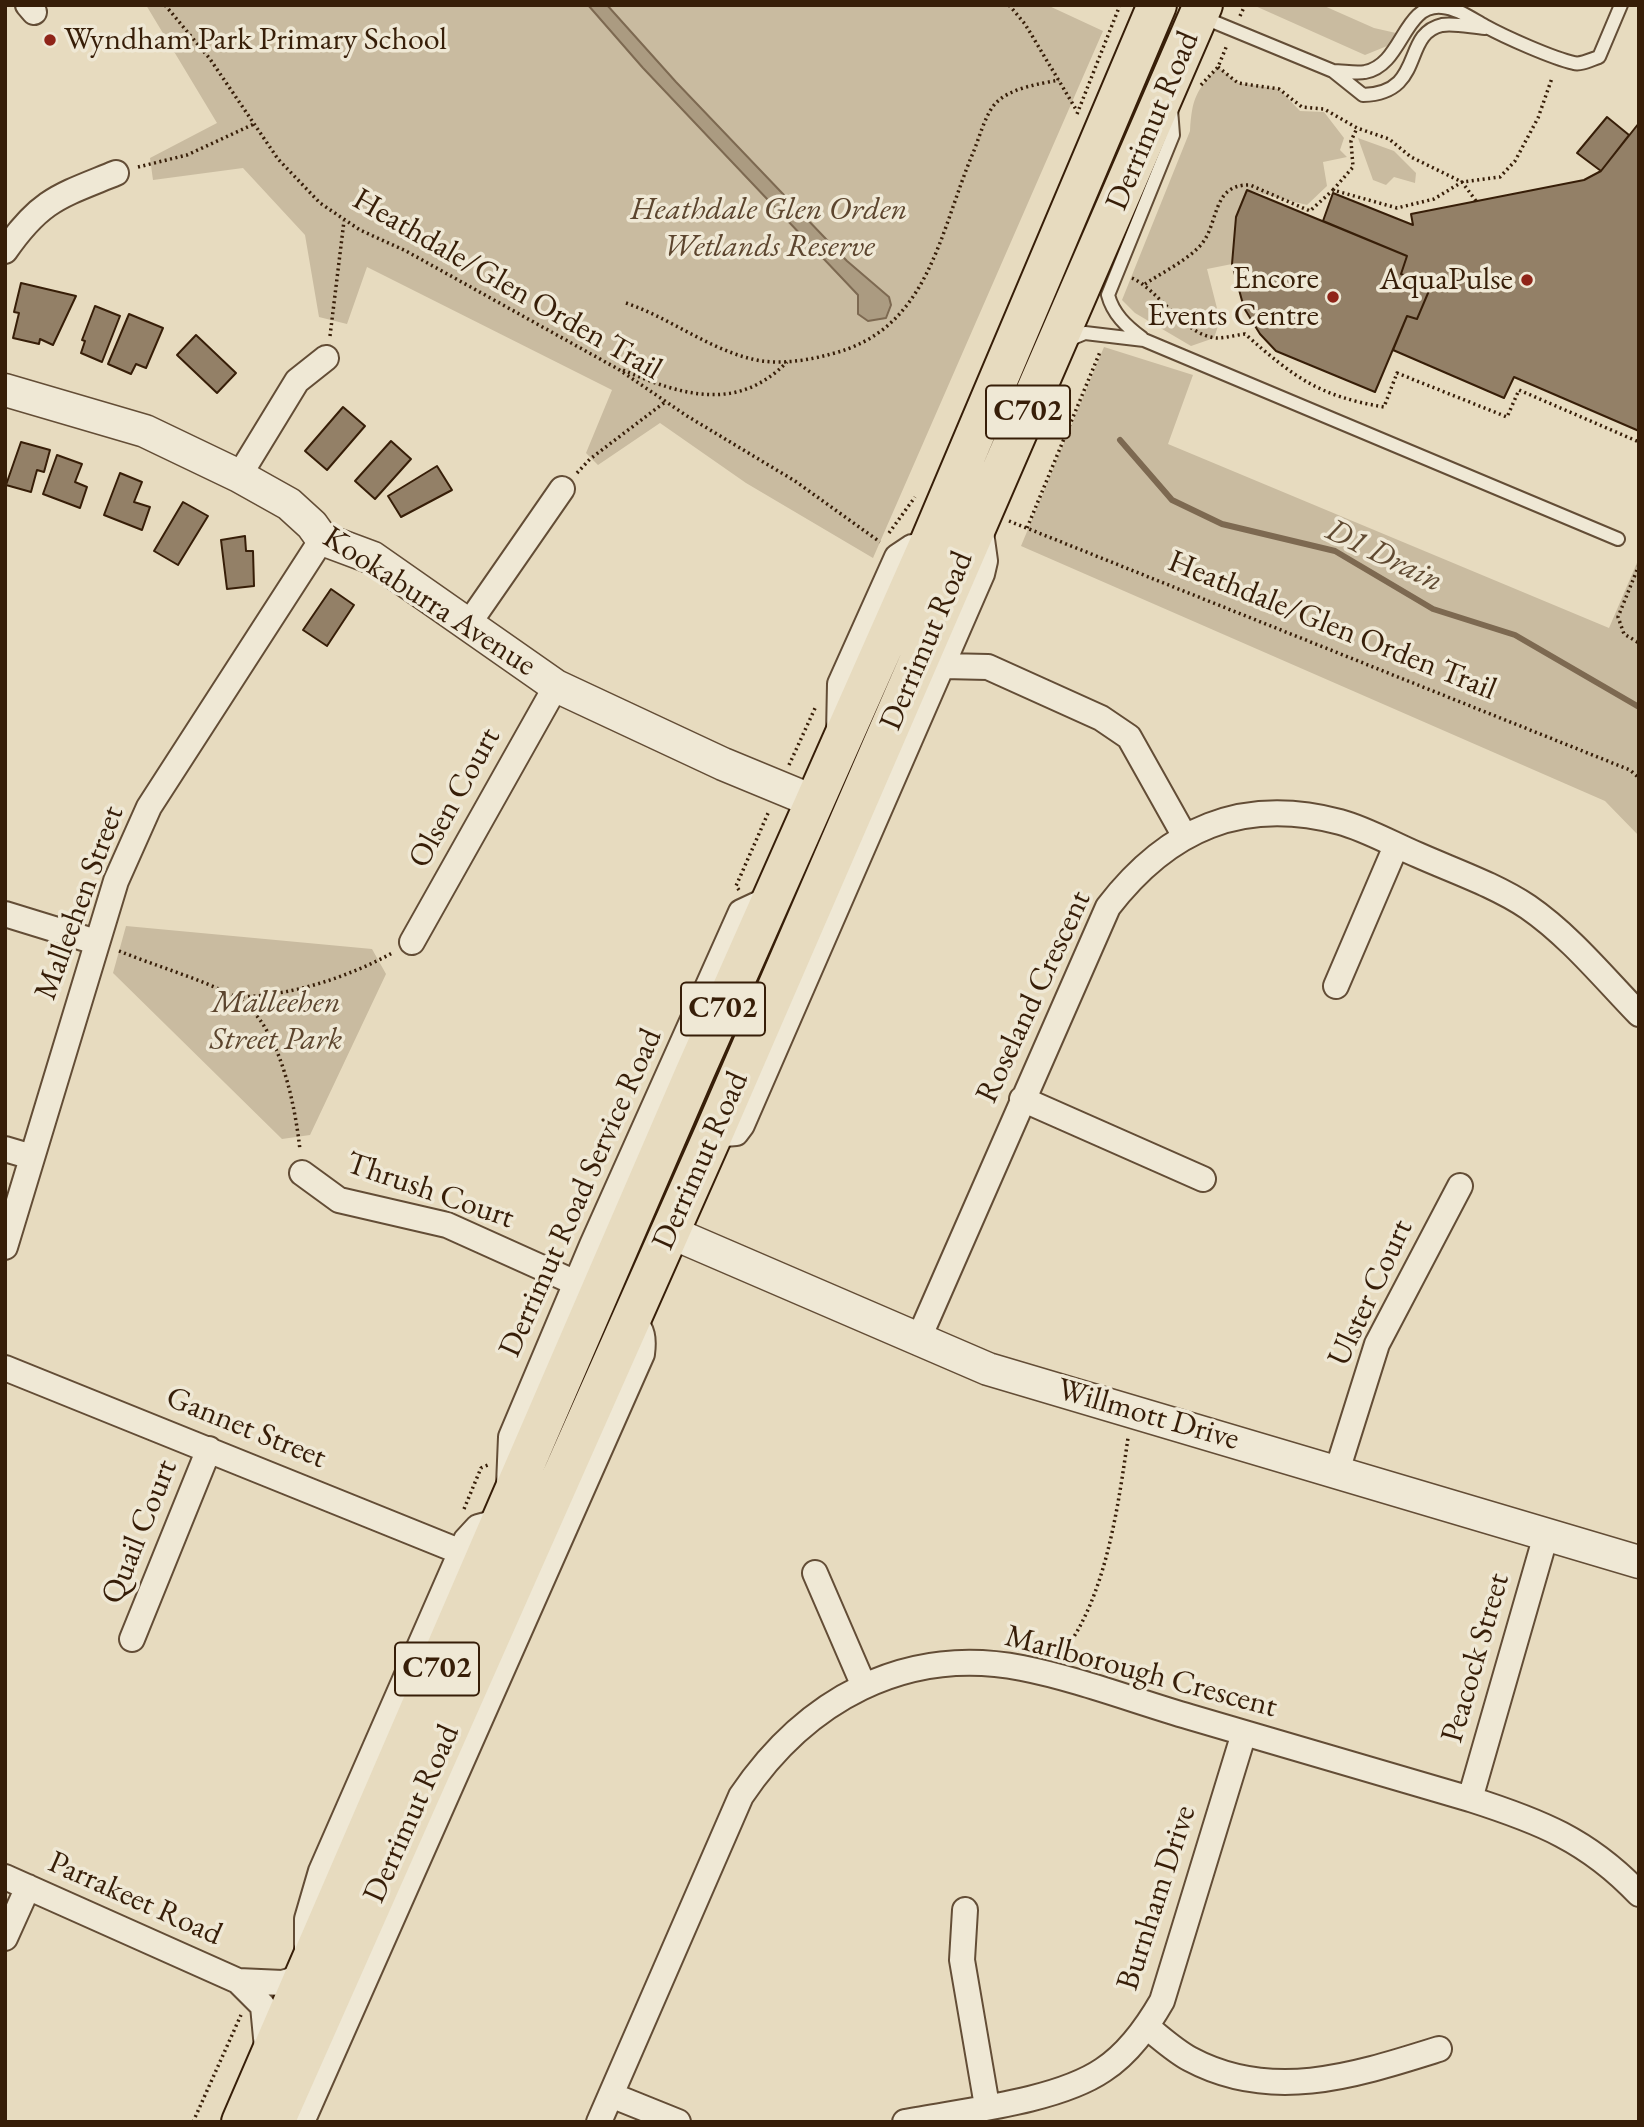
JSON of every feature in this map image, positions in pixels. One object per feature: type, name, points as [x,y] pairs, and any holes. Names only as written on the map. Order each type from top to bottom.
[{"type":"highway","name":"Derrimut Road","points":[[240,2122],[307,1975],[470,1562],[505,1511],[927,548],[1157,5]]},
{"type":"highway","name":"Derrimut Road","points":[[275,2122],[713,1135],[850,818],[992,520],[1056,349],[1167,88],[1191,9]]},
{"type":"highway","points":[[815,802],[850,818]]},
{"type":"highway","points":[[633,1216],[670,1232]]},
{"type":"highway","points":[[583,1332],[611,1314],[632,1318]]},
{"type":"highway","points":[[470,1562],[488,1584],[505,1583],[528,1552]]},
{"type":"street","points":[[5,251],[26,221],[50,201],[116,173]]},
{"type":"street","points":[[239,476],[297,381],[326,358]]},
{"type":"street","name":"Kookaburra Avenue","points":[[5,390],[145,431],[239,476],[289,504],[312,525],[322,539],[373,558],[467,626],[556,685],[699,754],[815,802]]},
{"type":"street","points":[[467,626],[562,489]]},
{"type":"street","points":[[713,1135],[736,1133],[742,1125],[944,666],[982,574],[992,520]]},
{"type":"street","name":"Malleehen Street","points":[[5,1247],[96,942],[116,881],[149,807],[322,539]]},
{"type":"street","points":[[944,666],[988,667],[1101,718],[1129,737],[1184,835]]},
{"type":"street","name":"Olsen Court","points":[[412,942],[556,685]]},
{"type":"street","name":"Roseland Crescent","points":[[918,1340],[1108,907],[1127,882],[1155,855],[1184,835],[1219,821],[1261,813],[1304,814],[1342,823],[1492,887],[1528,908],[1569,942],[1639,1014]]},
{"type":"street","points":[[1336,986],[1396,846]]},
{"type":"street","name":"Derrimut Road Service Road","points":[[505,1511],[511,1437],[578,1284],[592,1245],[741,912],[772,897]]},
{"type":"street","points":[[5,914],[96,942]]},
{"type":"street","points":[[1022,1099],[1203,1179]]},
{"type":"street","points":[[5,1149],[32,1157]]},
{"type":"street","name":"Thrush Court","points":[[302,1173],[339,1200],[455,1228],[578,1284]]},
{"type":"street","name":"Ulster Court","points":[[1337,1471],[1377,1344],[1460,1186]]},
{"type":"street","name":"Willmott Drive","points":[[670,1232],[988,1369],[1639,1562]]},
{"type":"street","points":[[302,2122],[642,1354],[644,1340],[641,1328],[632,1318]]},
{"type":"street","name":"Gannet Street","points":[[5,1368],[209,1449],[470,1562]]},
{"type":"street","name":"Quail Court","points":[[132,1639],[209,1449]]},
{"type":"street","name":"Peacock Street","points":[[1470,1799],[1546,1535]]},
{"type":"street","points":[[816,1573],[863,1684]]},
{"type":"street","name":"Marlborough Crescent","points":[[599,2122],[741,1796],[763,1763],[790,1735],[863,1684],[941,1665],[1021,1668],[1535,1820],[1579,1842],[1615,1868],[1639,1894]]},
{"type":"street","name":"Burnham Drive","points":[[905,2122],[1055,2092],[1101,2072],[1122,2056],[1147,2028],[1162,2000],[1177,1957],[1244,1733]]},
{"type":"street","points":[[5,1938],[16,1882]]},
{"type":"street","name":"Parrakeet Road","points":[[16,1882],[244,1986],[283,1983],[307,1975]]},
{"type":"street","points":[[965,1910],[962,1960],[987,2106]]},
{"type":"street","points":[[244,1986],[263,2007],[266,2017],[266,2067]]},
{"type":"street","points":[[1147,2028],[1189,2059],[1261,2082],[1303,2084],[1362,2074],[1439,2049]]},
{"type":"street","points":[[611,2095],[678,2122]]},
{"type":"lane","points":[[1333,71],[1364,72],[1377,68],[1389,59],[1420,12],[1430,7],[1444,7],[1489,29],[1576,64],[1599,57],[1622,5]]},
{"type":"lane","points":[[1191,9],[1333,71],[1363,95],[1380,93],[1398,84],[1405,76],[1420,40],[1433,28],[1455,25],[1489,29]]},
{"type":"lane","points":[[1167,88],[1173,135],[1108,295],[1111,305],[1125,325],[1144,340],[1618,539]]},
{"type":"lane","points":[[1056,349],[1070,338],[1085,333],[1144,340]]},
{"type":"path","name":"Heathdale/Glen Orden Trail","points":[[165,5],[210,59],[278,159],[303,187],[344,220],[406,251],[613,366],[665,402],[795,481],[883,544]]},
{"type":"path","points":[[1009,5],[1025,24],[1077,111],[1120,5]]},
{"type":"path","points":[[1218,67],[1238,83],[1279,89],[1302,107],[1324,109],[1357,128],[1389,139],[1411,157],[1462,182],[1476,201]]},
{"type":"path","points":[[1333,190],[1397,208],[1434,199],[1462,182],[1488,181],[1509,169],[1538,118],[1552,78]]},
{"type":"path","points":[[626,303],[646,310],[715,347],[763,361],[811,359],[848,350],[878,336],[906,311],[928,272],[964,175],[995,104],[1027,86],[1059,80]]},
{"type":"path","points":[[116,173],[187,155],[254,124]]},
{"type":"path","points":[[1145,284],[1200,246],[1212,223],[1215,207],[1231,189],[1250,185],[1310,211],[1353,167],[1351,141],[1357,128]]},
{"type":"path","points":[[326,358],[344,220]]},
{"type":"path","points":[[1129,277],[1145,284],[1176,318],[1214,338],[1245,334],[1291,374],[1345,400],[1384,407],[1397,373],[1507,417],[1518,390],[1639,442]]},
{"type":"path","points":[[613,366],[670,390],[718,395],[746,391],[775,374],[788,360]]},
{"type":"path","points":[[1027,528],[1091,372]]},
{"type":"path","points":[[562,489],[590,459],[665,402]]},
{"type":"path","name":"Heathdale/Glen Orden Trail","points":[[992,520],[1027,528],[1630,770],[1639,778]]},
{"type":"path","points":[[1639,565],[1618,617],[1624,634],[1639,643]]},
{"type":"path","points":[[96,942],[237,998],[264,997],[359,971],[412,942]]},
{"type":"path","points":[[237,998],[261,1023],[284,1064],[298,1135],[302,1173]]},
{"type":"path","points":[[1052,1652],[1063,1654],[1082,1621],[1105,1560],[1118,1507],[1128,1438]]},
{"type":"path","points":[[470,1562],[457,1526],[481,1468],[509,1454]]},
{"type":"path","points":[[193,2122],[244,1986]]},
{"type":"green space","name":"Heathdale Glen Orden Wetlands Reserve","points":[[146,5],[1047,5],[1103,31],[873,558],[746,483],[660,423],[598,465],[586,453],[612,390],[367,267],[347,324],[319,317],[305,235],[243,168],[153,180],[150,158],[217,123]]},
{"type":"green space","points":[[1253,5],[1322,5],[1374,28],[1396,33],[1387,46],[1365,55]]},
{"type":"green space","points":[[1218,67],[1238,83],[1279,89],[1300,111],[1324,112],[1344,138],[1340,150],[1347,157],[1323,162],[1327,186],[1307,205],[1247,190],[1236,217],[1232,264],[1207,269],[1220,320],[1214,338],[1191,346],[1135,313],[1122,300],[1190,131],[1196,96]]},
{"type":"green space","points":[[1358,138],[1394,151],[1416,173],[1415,183],[1394,177],[1386,185],[1373,180]]},
{"type":"green space","points":[[1104,347],[1193,375],[1168,444],[1609,628],[1639,558],[1639,836],[1605,801],[1021,546]]},
{"type":"green space","name":"Malleehen Street Park","points":[[126,926],[372,949],[386,974],[310,1135],[282,1139],[113,973]]},
{"type":"shaded area","points":[[588,5],[607,5],[676,82],[847,261],[889,297],[891,305],[886,318],[868,321],[858,314],[858,295],[643,68]]},
{"type":"building","points":[[1607,117],[1629,135],[1601,171],[1577,153]]},
{"type":"building","name":"AquaPulse","points":[[1639,123],[1639,431],[1514,377],[1504,398],[1393,350],[1407,316],[1417,319],[1431,286],[1401,274],[1407,256],[1323,221],[1333,193],[1413,225],[1411,214],[1584,180],[1601,171]]},
{"type":"building","name":"Encore Events Centre","points":[[1247,190],[1407,256],[1401,274],[1431,286],[1417,319],[1407,316],[1375,392],[1276,351],[1260,334],[1244,308],[1232,264],[1236,217]]},
{"type":"building","points":[[21,283],[76,296],[53,345],[40,339],[39,344],[13,338],[19,313],[14,312]]},
{"type":"building","points":[[95,306],[120,316],[102,362],[81,353],[85,341],[82,340]]},
{"type":"building","points":[[129,314],[163,328],[146,368],[136,364],[131,374],[108,364]]},
{"type":"building","points":[[196,335],[236,373],[217,393],[177,355]]},
{"type":"building","points":[[343,407],[365,426],[327,470],[305,451]]},
{"type":"building","points":[[391,441],[411,459],[375,499],[355,481]]},
{"type":"building","points":[[21,442],[50,450],[44,472],[37,470],[31,492],[6,485]]},
{"type":"building","points":[[57,455],[82,464],[75,482],[87,487],[80,508],[43,494]]},
{"type":"building","points":[[437,466],[452,490],[401,517],[388,496]]},
{"type":"building","points":[[120,473],[142,482],[134,502],[150,507],[142,530],[104,515]]},
{"type":"building","points":[[183,502],[208,516],[178,565],[154,551]]},
{"type":"building","points":[[245,536],[246,551],[253,551],[254,586],[227,589],[221,540]]},
{"type":"building","points":[[331,589],[354,605],[327,646],[303,630]]},
{"type":"waterway","name":"D1 Drain","points":[[1120,440],[1172,500],[1222,524],[1335,551],[1433,609],[1515,635],[1639,707]]},
{"type":"place","name":"Wyndham Park Primary School","points":[[50,40]]},
{"type":"place","name":"AquaPulse","points":[[1527,280]]},
{"type":"place","name":"Encore Events Centre","points":[[1333,297]]}]
